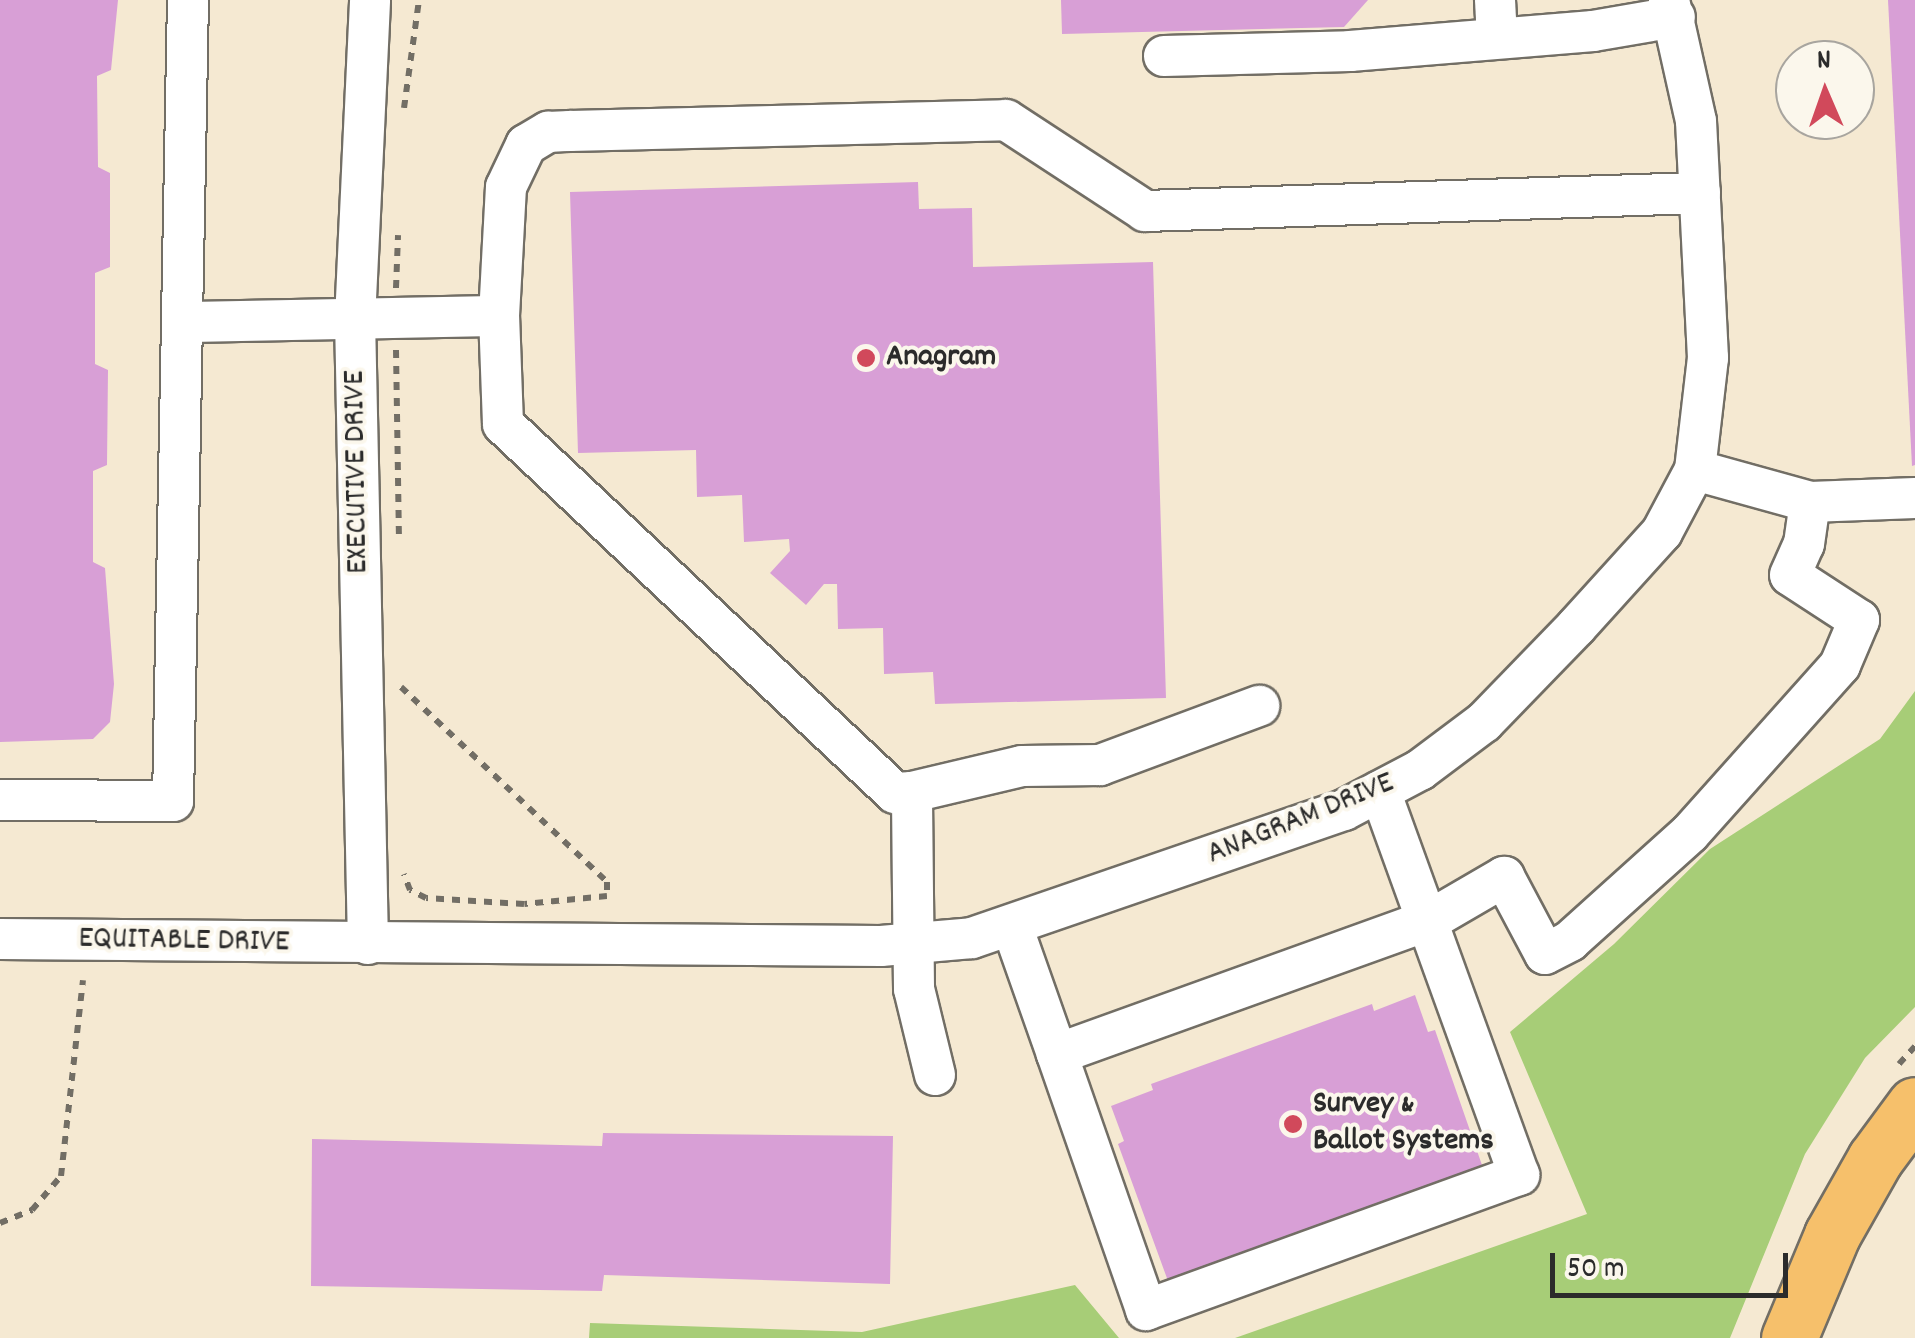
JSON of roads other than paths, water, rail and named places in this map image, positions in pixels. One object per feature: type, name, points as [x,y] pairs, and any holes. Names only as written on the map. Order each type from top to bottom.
[{"type":"highway","points":[[1790,1338],[1832,1235],[1915,1105]]},
{"type":"street","points":[[0,800],[174,801],[186,322],[188,0]]},
{"type":"street","name":"EXECUTIVE DRIVE","points":[[368,944],[355,320],[370,0]]},
{"type":"street","points":[[1164,56],[1350,51],[1496,18],[1593,31],[1672,8]]},
{"type":"street","name":"ANAGRAM DRIVE","points":[[368,944],[914,943],[1013,930],[1380,791],[1420,770],[1484,722],[1662,532],[1695,470],[1704,439],[1708,358],[1700,194],[1696,121],[1672,8]]},
{"type":"street","points":[[1260,706],[1100,765],[1022,766],[912,792],[895,792],[504,424],[498,316],[506,188],[526,145],[548,132],[1006,120],[1145,211],[1700,194]]},
{"type":"street","points":[[186,322],[498,316]]},
{"type":"street","points":[[1695,470],[1810,502],[1915,498]]},
{"type":"street","points":[[1058,1054],[1430,920],[1504,877],[1545,954],[1627,894],[1779,737],[1840,665],[1859,620],[1790,575],[1810,502]]},
{"type":"street","points":[[1013,930],[1146,1310],[1519,1175],[1430,920],[1380,791]]},
{"type":"street","points":[[912,792],[914,988],[935,1075]]},
{"type":"street","name":"EQUITABLE DRIVE","points":[[0,939],[368,944]]},
{"type":"place","name":"Anagram","points":[[866,358]]},
{"type":"place","name":"Survey & Ballot Systems","points":[[1293,1124]]}]
